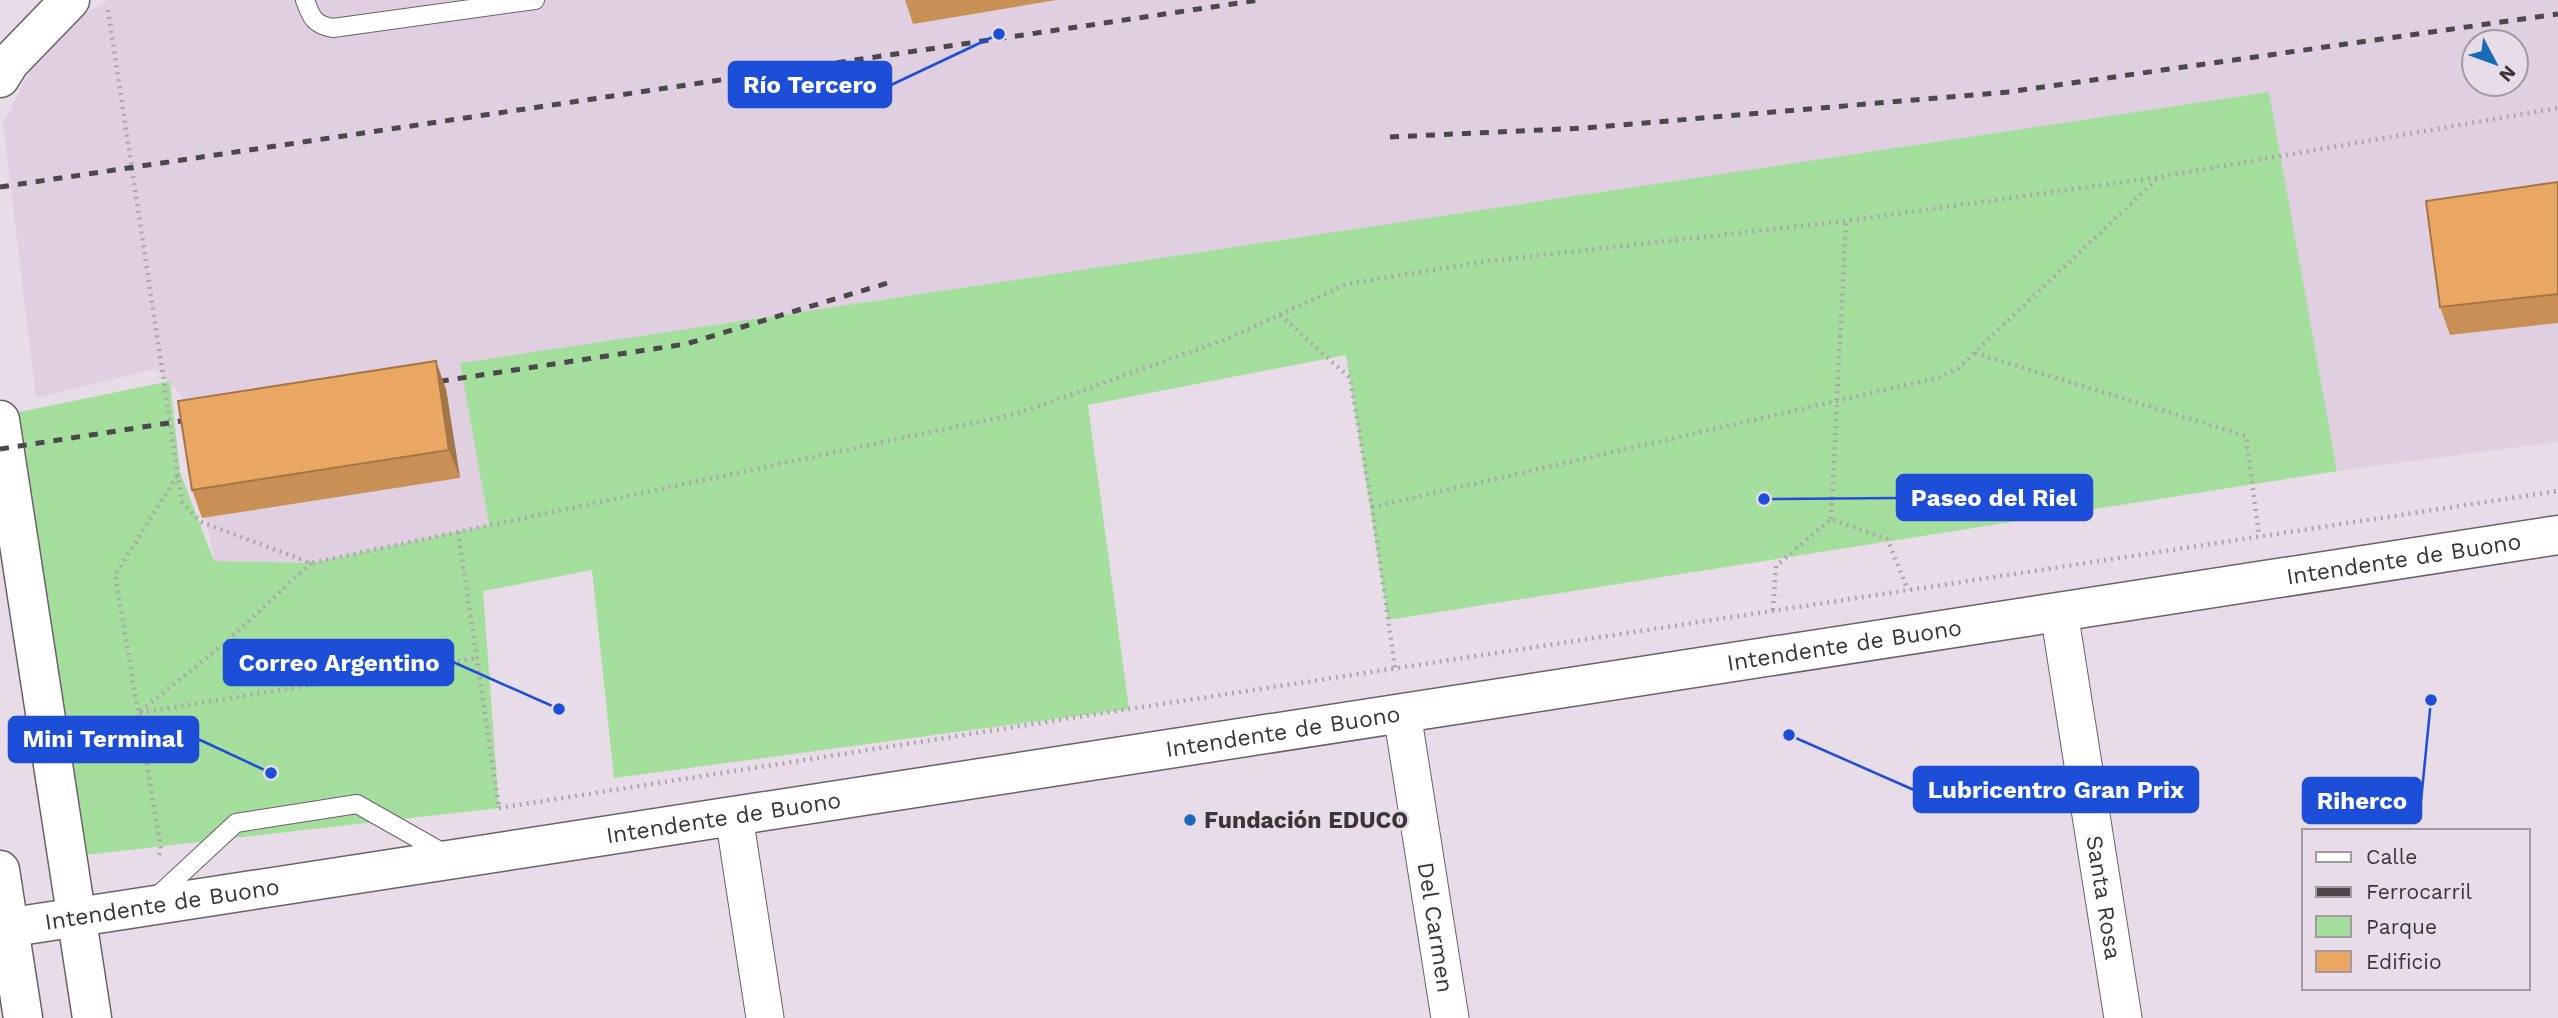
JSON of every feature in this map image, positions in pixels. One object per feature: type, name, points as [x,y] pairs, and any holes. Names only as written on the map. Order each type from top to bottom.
[{"type":"main road","points":[[0,78],[10,62],[70,0]]},
{"type":"main road","points":[[0,420],[92,1018]]},
{"type":"main road","name":"Intendente de Buono","points":[[5,928],[2558,535]]},
{"type":"main road","points":[[0,870],[5,928],[23,1018]]},
{"type":"street","name":"Santa Rosa","points":[[2059,612],[2123,1018]]},
{"type":"street","name":"Del Carmen","points":[[1402,713],[1450,1018]]},
{"type":"street","points":[[734,816],[765,1018]]},
{"type":"lane","points":[[305,0],[315,22],[333,28],[535,0]]},
{"type":"lane","points":[[145,906],[236,823],[357,804],[454,859]]},
{"type":"path","points":[[106,0],[180,472],[182,502],[201,522],[311,563]]},
{"type":"path","points":[[138,713],[225,643],[311,563],[1016,414],[1229,338],[1347,284],[1488,261],[1846,221],[2159,177],[2558,108]]},
{"type":"path","points":[[1372,507],[1937,378],[1958,368],[2159,177]]},
{"type":"path","points":[[1773,611],[1776,566],[1831,519],[1846,221]]},
{"type":"path","points":[[1279,315],[1350,378],[1395,668]]},
{"type":"path","points":[[1974,353],[2246,436],[2259,536]]},
{"type":"path","points":[[145,906],[161,849],[116,575],[180,472]]},
{"type":"path","points":[[499,808],[2558,491]]},
{"type":"path","points":[[1831,519],[1887,539],[1908,590]]},
{"type":"path","points":[[458,532],[505,851]]},
{"type":"path","points":[[138,713],[477,657]]},
{"type":"shaded area","points":[[109,0],[2558,0],[2558,442],[2337,471],[2269,92],[460,363],[489,526],[311,563],[214,561],[182,396],[156,369],[36,398],[3,123],[31,69],[81,16]]},
{"type":"green space","points":[[2269,92],[2337,471],[1388,620],[1346,355],[1088,405],[1129,709],[614,778],[592,570],[483,591],[499,808],[67,857],[0,416],[170,381],[180,472],[214,561],[311,563],[489,525],[460,363]]},
{"type":"building","points":[[2558,182],[2558,294],[2440,307],[2426,201]]},
{"type":"building","points":[[436,361],[449,450],[192,490],[178,401]]},
{"type":"railway","points":[[0,187],[1259,0]]},
{"type":"railway","points":[[1390,137],[1585,128],[2008,92],[2558,14]]},
{"type":"railway","points":[[422,384],[686,344],[891,282]]},
{"type":"railway","points":[[0,449],[201,418]]},
{"type":"place","name":"Río Tercero","points":[[999,34]]},
{"type":"place","name":"Paseo del Riel","points":[[1764,499]]},
{"type":"place","name":"Riherco","points":[[2431,700]]},
{"type":"place","name":"Correo Argentino","points":[[559,709]]},
{"type":"place","name":"Lubricentro Gran Prix","points":[[1789,735]]},
{"type":"place","name":"Mini Terminal","points":[[271,773]]},
{"type":"place","name":"Fundación EDUCO","points":[[1190,820]]}]
